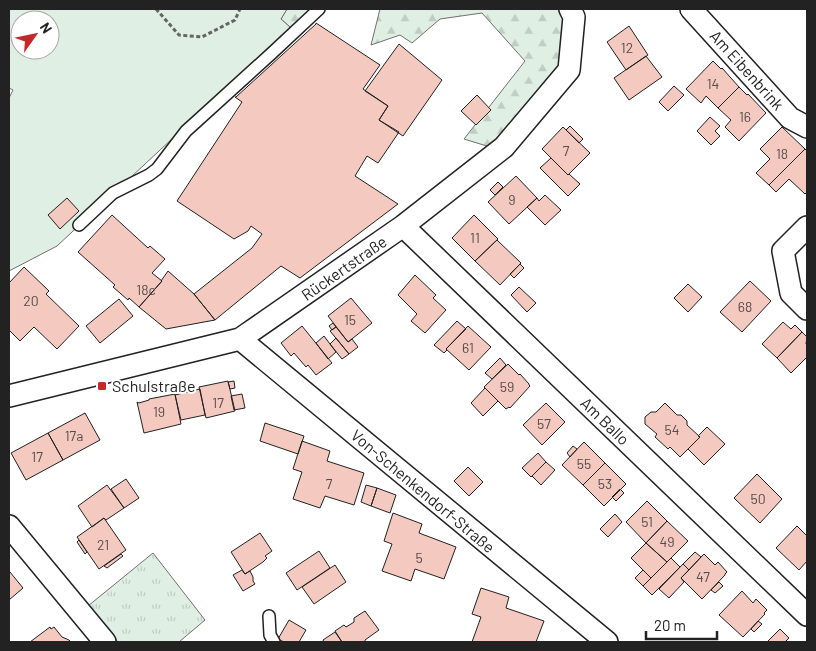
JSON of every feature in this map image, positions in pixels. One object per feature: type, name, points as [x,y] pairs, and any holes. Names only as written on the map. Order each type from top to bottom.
[{"type":"street","name":"Rückertstraße","points":[[9,396],[240,339],[403,226],[504,147],[569,70],[574,17],[570,9]]},
{"type":"street","name":"Am Eibenbrink","points":[[691,9],[790,118],[807,127]]},
{"type":"street","name":"Am Ballo","points":[[403,226],[807,615]]},
{"type":"street","points":[[807,227],[783,251],[791,293],[807,309]]},
{"type":"street","name":"Von-Schenkendorf-Straße","points":[[240,339],[607,642]]},
{"type":"street","points":[[9,526],[105,642]]},
{"type":"lane","points":[[79,225],[113,193],[157,169],[186,131],[319,9]]},
{"type":"lane","points":[[269,616],[270,635],[274,642]]},
{"type":"path","points":[[156,9],[179,35],[202,37],[235,20],[240,9]]},
{"type":"green space","points":[[9,9],[287,9],[281,19],[291,28],[57,246],[9,271],[9,98],[13,90],[9,88]]},
{"type":"green space","points":[[287,9],[311,9],[291,28],[281,19]]},
{"type":"green space","points":[[380,9],[562,9],[569,21],[563,62],[490,147],[464,139],[525,61],[482,13],[440,19],[412,43],[400,35],[371,45]]},
{"type":"green space","points":[[153,553],[205,620],[179,642],[118,642],[88,606]]},
{"type":"building","points":[[316,23],[380,65],[363,89],[388,106],[379,120],[399,132],[378,163],[367,156],[355,176],[398,204],[300,278],[281,266],[215,320],[194,294],[252,248],[262,234],[251,226],[248,231],[234,239],[177,201],[242,102],[235,97]]},
{"type":"building","points":[[629,26],[648,55],[626,70],[607,42]]},
{"type":"building","points":[[399,44],[442,80],[403,136],[379,120],[388,106],[365,91]]},
{"type":"building","points":[[646,56],[662,77],[629,100],[614,78]]},
{"type":"building","points":[[713,61],[739,87],[718,108],[706,96],[701,103],[686,89]]},
{"type":"building","points":[[674,86],[684,95],[668,111],[659,102]]},
{"type":"building","points":[[739,87],[766,113],[739,141],[725,127],[731,120],[718,108]]},
{"type":"building","points":[[477,95],[491,110],[476,125],[461,111]]},
{"type":"building","points":[[710,117],[720,126],[715,131],[720,136],[711,145],[697,131]]},
{"type":"building","points":[[570,126],[583,139],[579,143],[566,130]]},
{"type":"building","points":[[563,127],[590,153],[568,175],[542,149]]},
{"type":"building","points":[[782,127],[805,149],[769,185],[756,173],[770,159],[760,149]]},
{"type":"building","points":[[805,149],[807,151],[807,192],[805,194],[789,179],[776,192],[769,185]]},
{"type":"building","points":[[551,158],[580,184],[568,196],[540,168]]},
{"type":"building","points":[[516,176],[537,198],[509,224],[488,202]]},
{"type":"building","points":[[498,182],[503,187],[495,195],[490,190]]},
{"type":"building","points":[[545,195],[561,210],[545,225],[527,207],[537,198],[539,201]]},
{"type":"building","points":[[67,198],[79,211],[60,229],[48,215]]},
{"type":"building","points":[[112,215],[148,248],[150,246],[165,259],[152,273],[162,281],[139,307],[113,287],[115,285],[78,252]]},
{"type":"building","points":[[474,215],[498,239],[475,261],[452,238]]},
{"type":"building","points":[[497,240],[521,263],[500,285],[475,261]]},
{"type":"building","points":[[520,264],[524,268],[514,278],[510,274]]},
{"type":"building","points":[[24,267],[49,291],[46,294],[79,326],[57,349],[34,327],[20,341],[9,330],[9,283]]},
{"type":"building","points":[[168,271],[194,294],[215,320],[166,329],[139,307],[162,281]]},
{"type":"building","points":[[415,275],[436,295],[433,298],[446,310],[425,333],[411,321],[417,314],[398,295]]},
{"type":"building","points":[[750,281],[771,301],[742,332],[720,312]]},
{"type":"building","points":[[688,284],[702,297],[688,312],[674,298]]},
{"type":"building","points":[[519,287],[536,303],[527,312],[511,295]]},
{"type":"building","points":[[351,298],[372,323],[348,342],[328,316]]},
{"type":"building","points":[[119,299],[133,316],[100,343],[86,326]]},
{"type":"building","points":[[457,321],[466,329],[444,353],[434,345]]},
{"type":"building","points":[[783,322],[791,329],[795,325],[802,332],[777,358],[762,344]]},
{"type":"building","points":[[333,323],[336,327],[332,330],[329,326]]},
{"type":"building","points":[[302,326],[332,363],[316,375],[294,353],[291,356],[281,343]]},
{"type":"building","points":[[468,326],[491,347],[469,370],[446,349]]},
{"type":"building","points":[[336,327],[348,342],[352,339],[358,347],[349,354],[330,331]]},
{"type":"building","points":[[802,332],[807,337],[807,357],[791,373],[777,358]]},
{"type":"building","points":[[324,336],[336,352],[328,359],[316,343]]},
{"type":"building","points":[[336,338],[349,354],[342,359],[330,344]]},
{"type":"building","points":[[500,358],[506,365],[492,379],[485,373]]},
{"type":"building","points":[[508,364],[530,386],[510,408],[506,409],[484,387]]},
{"type":"building","points":[[228,381],[235,411],[206,418],[199,387]]},
{"type":"building","points":[[234,381],[235,388],[230,389],[228,382]]},
{"type":"building","points":[[485,388],[498,401],[483,416],[471,403]]},
{"type":"building","points":[[200,389],[205,415],[181,420],[175,395]]},
{"type":"building","points":[[175,394],[181,424],[144,433],[137,402]]},
{"type":"building","points":[[242,394],[245,408],[234,410],[231,396]]},
{"type":"building","points":[[546,403],[565,422],[542,445],[523,425]]},
{"type":"building","points":[[665,403],[677,415],[681,415],[687,421],[687,425],[700,437],[680,457],[670,447],[668,449],[655,437],[657,434],[645,424],[645,417],[651,412],[656,412]]},
{"type":"building","points":[[85,413],[100,440],[63,460],[48,433]]},
{"type":"building","points":[[265,423],[304,436],[298,454],[260,441]]},
{"type":"building","points":[[707,427],[725,444],[704,465],[688,449]]},
{"type":"building","points":[[48,433],[63,460],[26,480],[11,453]]},
{"type":"building","points":[[302,441],[330,451],[327,461],[364,473],[354,505],[325,496],[320,508],[293,499],[302,472],[293,469]]},
{"type":"building","points":[[584,442],[605,463],[583,485],[562,465]]},
{"type":"building","points":[[573,446],[577,449],[570,457],[567,453]]},
{"type":"building","points":[[538,453],[546,462],[531,477],[522,468]]},
{"type":"building","points":[[546,462],[555,470],[541,485],[532,476]]},
{"type":"building","points":[[605,463],[626,484],[604,506],[583,485]]},
{"type":"building","points":[[468,467],[483,482],[469,496],[454,481]]},
{"type":"building","points":[[757,474],[782,499],[760,523],[734,498]]},
{"type":"building","points":[[126,479],[139,498],[124,508],[111,489]]},
{"type":"building","points":[[107,485],[124,508],[106,520],[104,518],[92,527],[78,506]]},
{"type":"building","points":[[366,485],[377,488],[371,506],[361,502]]},
{"type":"building","points":[[377,488],[396,495],[390,513],[371,506]]},
{"type":"building","points":[[620,489],[624,493],[616,501],[612,497]]},
{"type":"building","points":[[647,501],[667,521],[646,543],[626,522]]},
{"type":"building","points":[[393,513],[422,524],[419,533],[456,547],[444,579],[415,569],[411,581],[382,571],[392,544],[384,541]]},
{"type":"building","points":[[615,514],[622,522],[608,537],[600,529]]},
{"type":"building","points":[[104,518],[126,550],[99,569],[77,537]]},
{"type":"building","points":[[667,521],[688,541],[667,562],[646,543]]},
{"type":"building","points":[[797,526],[807,536],[807,561],[799,570],[776,548]]},
{"type":"building","points":[[260,533],[272,551],[265,556],[267,558],[263,562],[245,574],[231,552]]},
{"type":"building","points":[[79,540],[87,552],[85,554],[77,542]]},
{"type":"building","points":[[646,543],[667,562],[651,578],[631,558]]},
{"type":"building","points":[[319,551],[330,568],[297,590],[286,573]]},
{"type":"building","points":[[695,552],[701,557],[689,570],[683,564]]},
{"type":"building","points":[[121,554],[123,556],[107,568],[104,566]]},
{"type":"building","points":[[704,554],[715,565],[718,562],[727,572],[702,599],[681,578]]},
{"type":"building","points":[[671,558],[680,567],[652,595],[643,586]]},
{"type":"building","points":[[683,564],[689,570],[681,578],[684,582],[669,598],[659,589]]},
{"type":"building","points":[[335,565],[346,582],[314,604],[302,587]]},
{"type":"building","points":[[242,570],[245,574],[250,571],[255,584],[243,591],[233,575]]},
{"type":"building","points":[[643,570],[651,578],[643,586],[635,578]]},
{"type":"building","points":[[9,573],[23,588],[9,600]]},
{"type":"building","points":[[719,582],[723,586],[715,593],[711,590]]},
{"type":"building","points":[[481,588],[509,597],[506,608],[544,621],[536,642],[472,642],[481,617],[472,614]]},
{"type":"building","points":[[742,591],[753,603],[756,599],[767,610],[743,637],[719,615]]},
{"type":"building","points":[[365,611],[379,630],[365,640],[365,642],[342,642],[335,631],[344,625],[346,627],[354,622],[354,618]]},
{"type":"building","points":[[289,620],[306,630],[299,642],[284,642],[278,639]]},
{"type":"building","points":[[758,621],[762,624],[754,632],[751,629]]},
{"type":"building","points":[[50,627],[51,629],[54,627],[62,637],[71,642],[30,642]]},
{"type":"building","points":[[780,629],[789,638],[785,642],[767,642]]},
{"type":"building","points":[[335,632],[342,642],[324,642],[323,640]]},
{"type":"place","name":"Schulstraße","points":[[102,386]]}]
